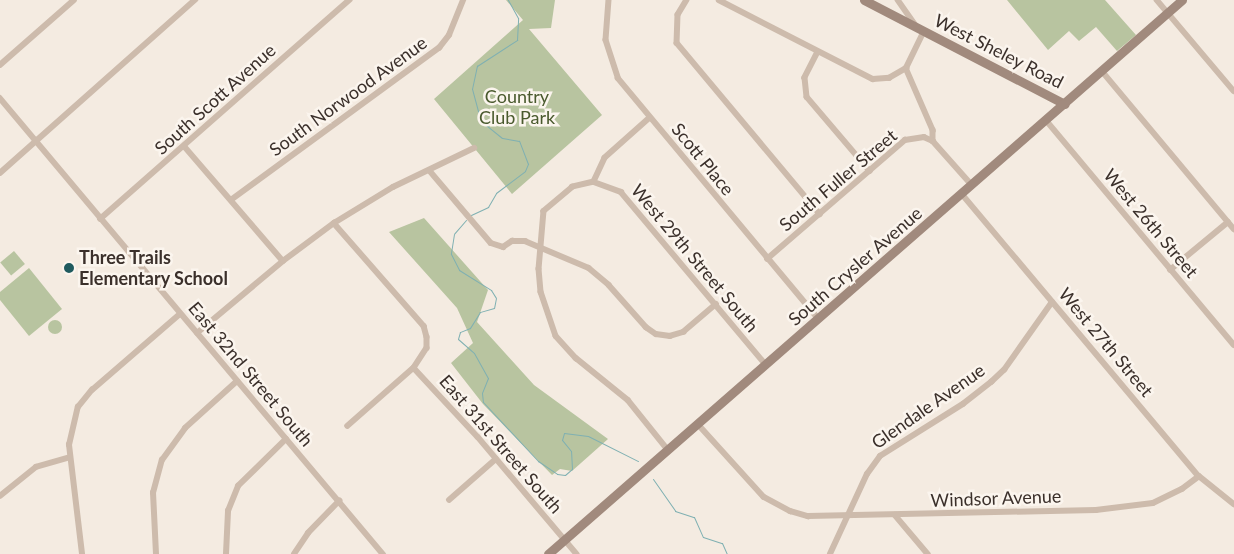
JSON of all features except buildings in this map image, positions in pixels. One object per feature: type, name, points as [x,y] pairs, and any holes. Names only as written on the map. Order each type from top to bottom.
[{"type":"main road","name":"West Sheley Road","points":[[864,0],[1065,104]]},
{"type":"main road","name":"South Crysler Avenue","points":[[548,554],[1182,0]]},
{"type":"street","points":[[0,65],[74,0]]},
{"type":"street","points":[[0,173],[195,0]]},
{"type":"street","name":"South Scott Avenue","points":[[100,219],[185,147],[349,0]]},
{"type":"street","name":"South Norwood Avenue","points":[[231,200],[439,48],[449,35],[463,0]]},
{"type":"street","name":"Scott Place","points":[[609,0],[606,40],[611,61],[628,93],[819,319]]},
{"type":"street","points":[[687,0],[678,15],[677,43],[820,214]]},
{"type":"street","points":[[719,0],[873,79],[889,78],[906,68],[921,29],[898,0]]},
{"type":"street","points":[[1157,0],[1234,91]]},
{"type":"street","points":[[818,52],[805,78],[807,97],[870,171]]},
{"type":"street","points":[[906,68],[933,130],[933,141],[972,185]]},
{"type":"street","points":[[1102,71],[1234,228]]},
{"type":"street","name":"East 32nd Street South","points":[[0,98],[383,554]]},
{"type":"street","points":[[650,118],[605,158],[594,182],[573,187],[544,211],[540,246],[541,292],[556,336],[576,358],[628,400],[668,450]]},
{"type":"street","name":"West 26th Street","points":[[1046,120],[1234,345]]},
{"type":"street","name":"South Fuller Street","points":[[767,259],[905,140],[924,137],[933,141]]},
{"type":"street","points":[[185,147],[284,261]]},
{"type":"street","points":[[196,333],[334,223],[393,187],[430,171],[474,148]]},
{"type":"street","points":[[430,171],[491,243],[503,247],[512,241],[540,246],[594,272],[646,327],[656,334],[670,336],[683,332],[716,304]]},
{"type":"street","name":"West 29th Street South","points":[[594,182],[620,192],[766,365]]},
{"type":"street","name":"West 27th Street","points":[[962,194],[1199,476],[1234,504]]},
{"type":"street","points":[[1170,270],[1228,222]]},
{"type":"street","points":[[334,223],[424,326],[427,348],[414,368],[348,426]]},
{"type":"street","name":"Glendale Avenue","points":[[830,554],[867,474],[880,456],[963,404],[991,382],[1004,370],[1052,302]]},
{"type":"street","points":[[82,554],[70,456],[72,425],[84,398],[180,314]]},
{"type":"street","name":"East 31st Street South","points":[[414,368],[496,459],[577,554]]},
{"type":"street","points":[[156,554],[153,493],[162,460],[185,428],[237,382]]},
{"type":"street","name":"Windsor Avenue","points":[[698,424],[754,488],[787,509],[808,516],[1123,507],[1165,498],[1199,476]]},
{"type":"street","points":[[226,554],[228,511],[238,486],[286,438]]},
{"type":"street","points":[[0,496],[36,467],[70,456]]},
{"type":"street","points":[[449,500],[496,459]]},
{"type":"street","points":[[294,554],[308,533],[339,501]]},
{"type":"street","points":[[895,515],[928,554]]},
{"type":"green space","name":"Country Club Park","points":[[506,0],[555,0],[551,28],[529,29],[602,115],[512,194],[434,99],[523,20]]},
{"type":"green space","points":[[1007,0],[1105,0],[1136,35],[1117,51],[1096,27],[1079,41],[1069,31],[1048,50]]},
{"type":"green space","points":[[424,218],[488,290],[477,322],[534,385],[608,439],[572,471],[560,469],[552,475],[483,404],[451,363],[473,343],[457,308],[389,232]]},
{"type":"green space","points":[[14,251],[25,264],[11,276],[0,263]]},
{"type":"green space","points":[[29,268],[62,309],[29,336],[0,300],[0,292]]},
{"type":"green space","points":[[52,320],[58,320],[62,327],[58,334],[52,334],[48,330],[48,324]]},
{"type":"waterway","points":[[471,215],[488,207],[496,193],[525,171],[528,164],[519,141],[502,138],[486,125],[478,111],[472,89],[477,66],[517,40],[518,18],[508,0]]},
{"type":"waterway","points":[[466,220],[454,234],[451,254],[459,270],[491,290],[496,298],[494,308],[480,312],[470,328],[460,332],[458,339],[474,353],[488,378],[482,393],[483,402],[538,461],[557,474],[565,475],[572,469],[571,451],[562,440],[564,433],[588,436],[638,461]]},
{"type":"waterway","points":[[653,479],[675,511],[694,517],[703,537],[722,543],[727,554]]},
{"type":"place","name":"Three Trails Elementary School","points":[[69,268]]}]
